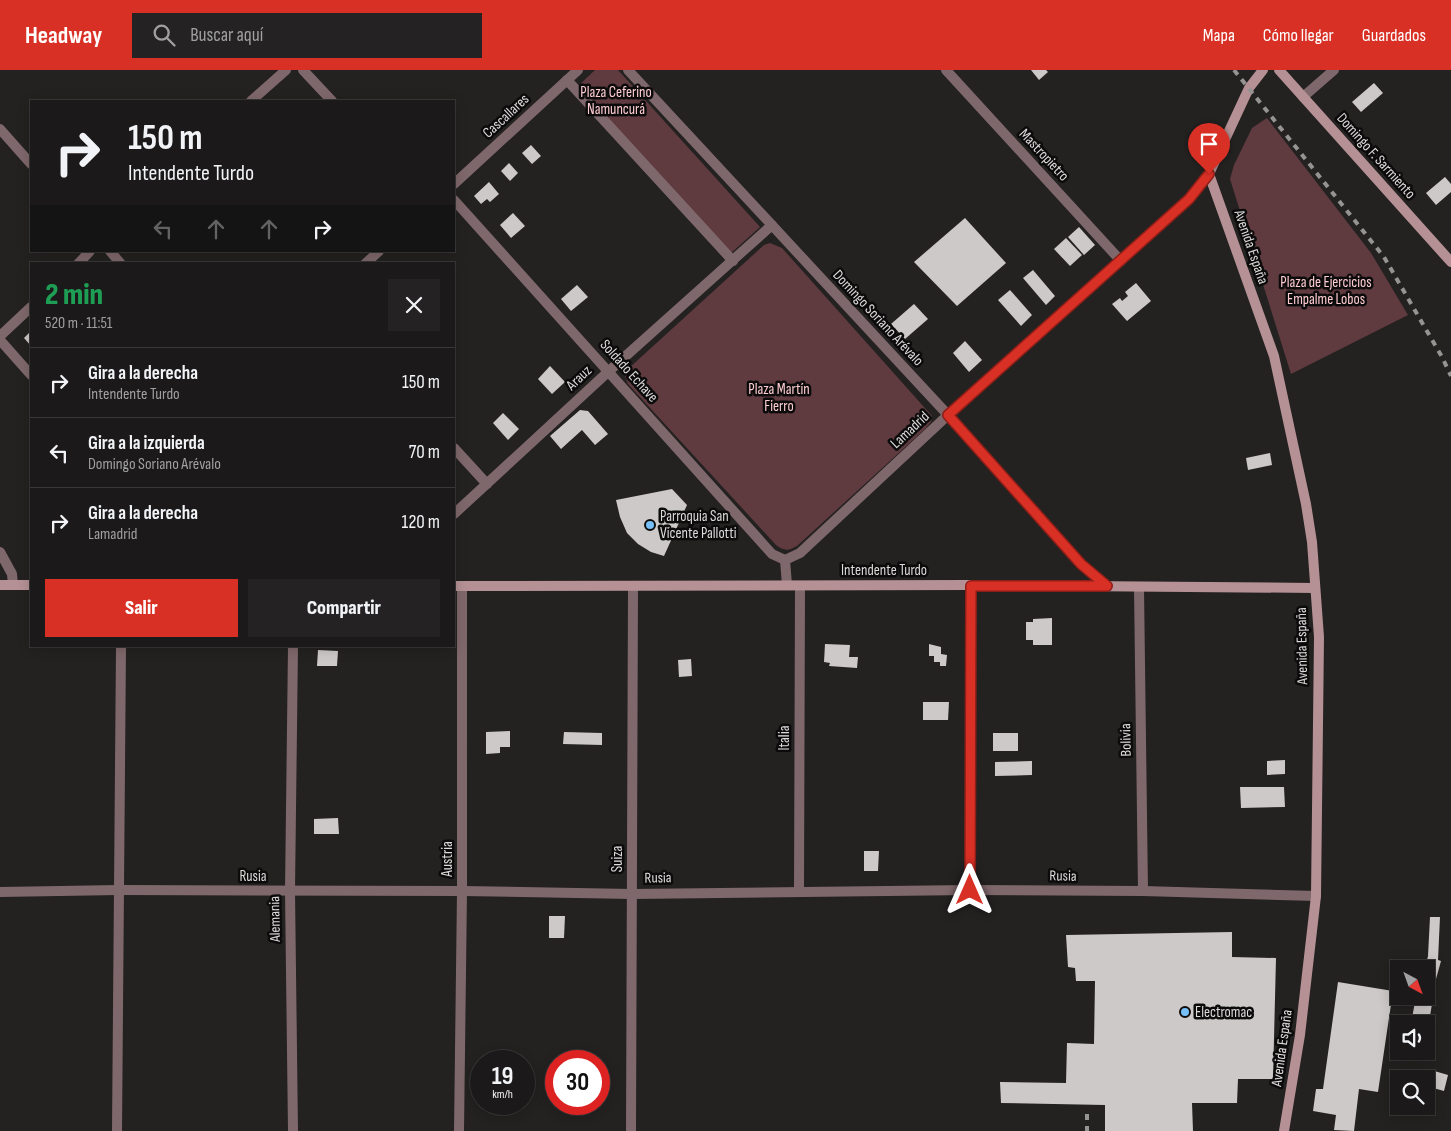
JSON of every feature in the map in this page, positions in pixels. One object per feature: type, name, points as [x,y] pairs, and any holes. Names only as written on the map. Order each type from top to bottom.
[{"type":"street","points":[[253,100],[286,70]]},
{"type":"street","points":[[304,70],[331,100]]},
{"type":"street","name":"Cascallares","points":[[455,183],[578,70]]},
{"type":"street","name":"Domingo Soriano Arévalo","points":[[628,70],[948,415],[1090,573],[1107,586]]},
{"type":"street","name":"Mastropietro","points":[[946,70],[1121,261]]},
{"type":"street","name":"Lamadrid","points":[[785,560],[800,553],[948,415],[1189,199],[1209,174],[1249,88],[1264,70]]},
{"type":"street","name":"Domingo F. Sarmiento","points":[[1279,70],[1451,262]]},
{"type":"street","points":[[1303,97],[1334,70]]},
{"type":"street","points":[[567,80],[732,261]]},
{"type":"street","points":[[0,129],[30,163]]},
{"type":"street","name":"Avenida España","points":[[1209,174],[1274,356],[1306,504],[1312,542],[1318,637],[1316,896],[1300,1035],[1284,1131]]},
{"type":"street","name":"Soldado Echave","points":[[455,201],[772,554],[785,560]]},
{"type":"street","name":"Arauz","points":[[455,513],[609,371],[772,225]]},
{"type":"street","points":[[80,262],[89,252]]},
{"type":"street","points":[[111,252],[119,262]]},
{"type":"street","points":[[367,262],[378,252]]},
{"type":"street","points":[[0,336],[30,308]]},
{"type":"street","points":[[0,340],[30,374]]},
{"type":"street","points":[[455,449],[487,484]]},
{"type":"street","points":[[0,552],[12,574],[13,585]]},
{"type":"street","points":[[785,560],[788,585]]},
{"type":"street","points":[[0,585],[30,585]]},
{"type":"street","name":"Intendente Turdo","points":[[458,586],[633,587],[788,585],[1315,588]]},
{"type":"street","name":"Austria","points":[[458,586],[462,892],[459,1131]]},
{"type":"street","name":"Italia","points":[[798,891],[800,586]]},
{"type":"street","points":[[970,890],[971,586]]},
{"type":"street","name":"Suiza","points":[[630,1131],[633,587]]},
{"type":"street","name":"Bolivia","points":[[1139,588],[1143,891]]},
{"type":"street","points":[[117,1131],[120,890],[120,647]]},
{"type":"street","name":"Alemania","points":[[293,647],[290,891],[293,1131]]},
{"type":"street","name":"Rusia","points":[[0,892],[120,890],[632,894],[970,890],[1143,891],[1316,896]]},
{"type":"green space","name":"Plaza Ceferino Namuncurá","points":[[595,70],[618,70],[760,227],[729,255],[575,89]]},
{"type":"green space","name":"Plaza de Ejercicios Empalme Lobos","points":[[1267,118],[1371,253],[1408,315],[1291,374],[1230,179],[1234,165],[1252,128]]},
{"type":"green space","name":"Plaza Martín Fierro","points":[[770,243],[782,248],[932,416],[931,422],[925,429],[797,546],[786,550],[776,545],[628,384],[625,376],[628,369],[764,245]]},
{"type":"building","points":[[1031,70],[1046,70],[1048,72],[1039,80]]},
{"type":"building","points":[[1374,83],[1383,93],[1361,112],[1352,102]]},
{"type":"building","points":[[531,145],[541,156],[532,164],[522,153]]},
{"type":"building","points":[[509,163],[518,173],[510,181],[501,171]]},
{"type":"building","points":[[1445,177],[1451,184],[1451,192],[1436,205],[1426,193]]},
{"type":"building","points":[[489,182],[499,194],[490,202],[487,199],[481,204],[474,196]]},
{"type":"building","points":[[513,213],[525,226],[511,238],[500,225]]},
{"type":"building","points":[[965,218],[1006,263],[957,306],[914,262]]},
{"type":"building","points":[[1079,227],[1095,245],[1084,255],[1068,237]]},
{"type":"building","points":[[1066,238],[1082,255],[1070,266],[1054,249]]},
{"type":"building","points":[[1033,270],[1055,296],[1046,305],[1023,278]]},
{"type":"building","points":[[1136,283],[1151,301],[1127,321],[1112,304],[1120,298],[1122,301],[1128,296],[1125,292]]},
{"type":"building","points":[[577,285],[588,297],[571,311],[561,299]]},
{"type":"building","points":[[1010,290],[1032,315],[1021,326],[998,300]]},
{"type":"building","points":[[914,304],[928,319],[905,339],[891,324]]},
{"type":"building","points":[[30,332],[30,345],[24,338]]},
{"type":"building","points":[[965,341],[982,360],[969,372],[953,353]]},
{"type":"building","points":[[550,366],[565,382],[552,394],[538,379]]},
{"type":"building","points":[[580,410],[588,411],[608,434],[595,445],[582,430],[561,449],[550,436]]},
{"type":"building","points":[[503,413],[519,429],[508,440],[493,423]]},
{"type":"building","points":[[1270,453],[1272,465],[1248,470],[1246,458]]},
{"type":"building","name":"Parroquia San Vicente Pallotti","points":[[672,489],[687,505],[664,556],[651,552],[638,544],[627,533],[620,517],[616,500]]},
{"type":"building","points":[[1052,618],[1052,645],[1033,645],[1033,640],[1026,640],[1026,622],[1033,622],[1033,619]]},
{"type":"building","points":[[825,644],[850,645],[849,657],[858,657],[857,668],[829,666],[830,663],[824,662]]},
{"type":"building","points":[[929,644],[941,647],[941,654],[947,655],[946,666],[940,666],[940,662],[934,662],[934,656],[929,656]]},
{"type":"building","points":[[318,650],[338,651],[337,666],[317,666]]},
{"type":"building","points":[[691,659],[692,676],[679,677],[678,660]]},
{"type":"building","points":[[923,702],[949,702],[948,720],[923,720]]},
{"type":"building","points":[[510,731],[510,747],[500,747],[500,753],[486,754],[486,732]]},
{"type":"building","points":[[564,732],[602,733],[602,745],[563,744]]},
{"type":"building","points":[[993,733],[1018,733],[1018,751],[993,751]]},
{"type":"building","points":[[1285,760],[1285,774],[1267,775],[1267,761]]},
{"type":"building","points":[[1032,761],[1032,775],[995,776],[995,762]]},
{"type":"building","points":[[1240,787],[1284,787],[1285,807],[1241,808]]},
{"type":"building","points":[[338,818],[339,834],[314,834],[314,819]]},
{"type":"building","points":[[864,851],[879,851],[878,871],[864,871]]},
{"type":"building","points":[[549,916],[565,916],[564,938],[549,938]]},
{"type":"building","points":[[1430,917],[1440,917],[1438,960],[1441,961],[1435,983],[1435,960],[1427,960]]},
{"type":"building","name":"Electromac","points":[[1232,932],[1232,957],[1276,958],[1273,1079],[1238,1079],[1237,1103],[1192,1103],[1193,1131],[1105,1131],[1105,1105],[1001,1103],[1000,1082],[1066,1083],[1067,1043],[1094,1044],[1095,981],[1076,981],[1075,968],[1068,967],[1066,935]]},
{"type":"building","points":[[1338,982],[1390,991],[1391,1005],[1378,1092],[1359,1089],[1354,1131],[1334,1130],[1336,1115],[1313,1111],[1316,1089],[1323,1089]]},
{"type":"building","points":[[1414,1005],[1432,1005],[1430,1015],[1413,1015]]},
{"type":"building","points":[[1435,1071],[1448,1075],[1444,1091],[1435,1088]]},
{"type":"railway","points":[[1234,70],[1384,257],[1451,376]]},
{"type":"railway","points":[[1087,1114],[1087,1131]]},
{"type":"place","name":"Parroquia San Vicente Pallotti","points":[[650,525]]},
{"type":"place","name":"Electromac","points":[[1185,1012]]},
{"type":"route","points":[[970,890],[971,586],[1107,586],[1081,564],[948,415],[1189,199],[1209,174]]}]
